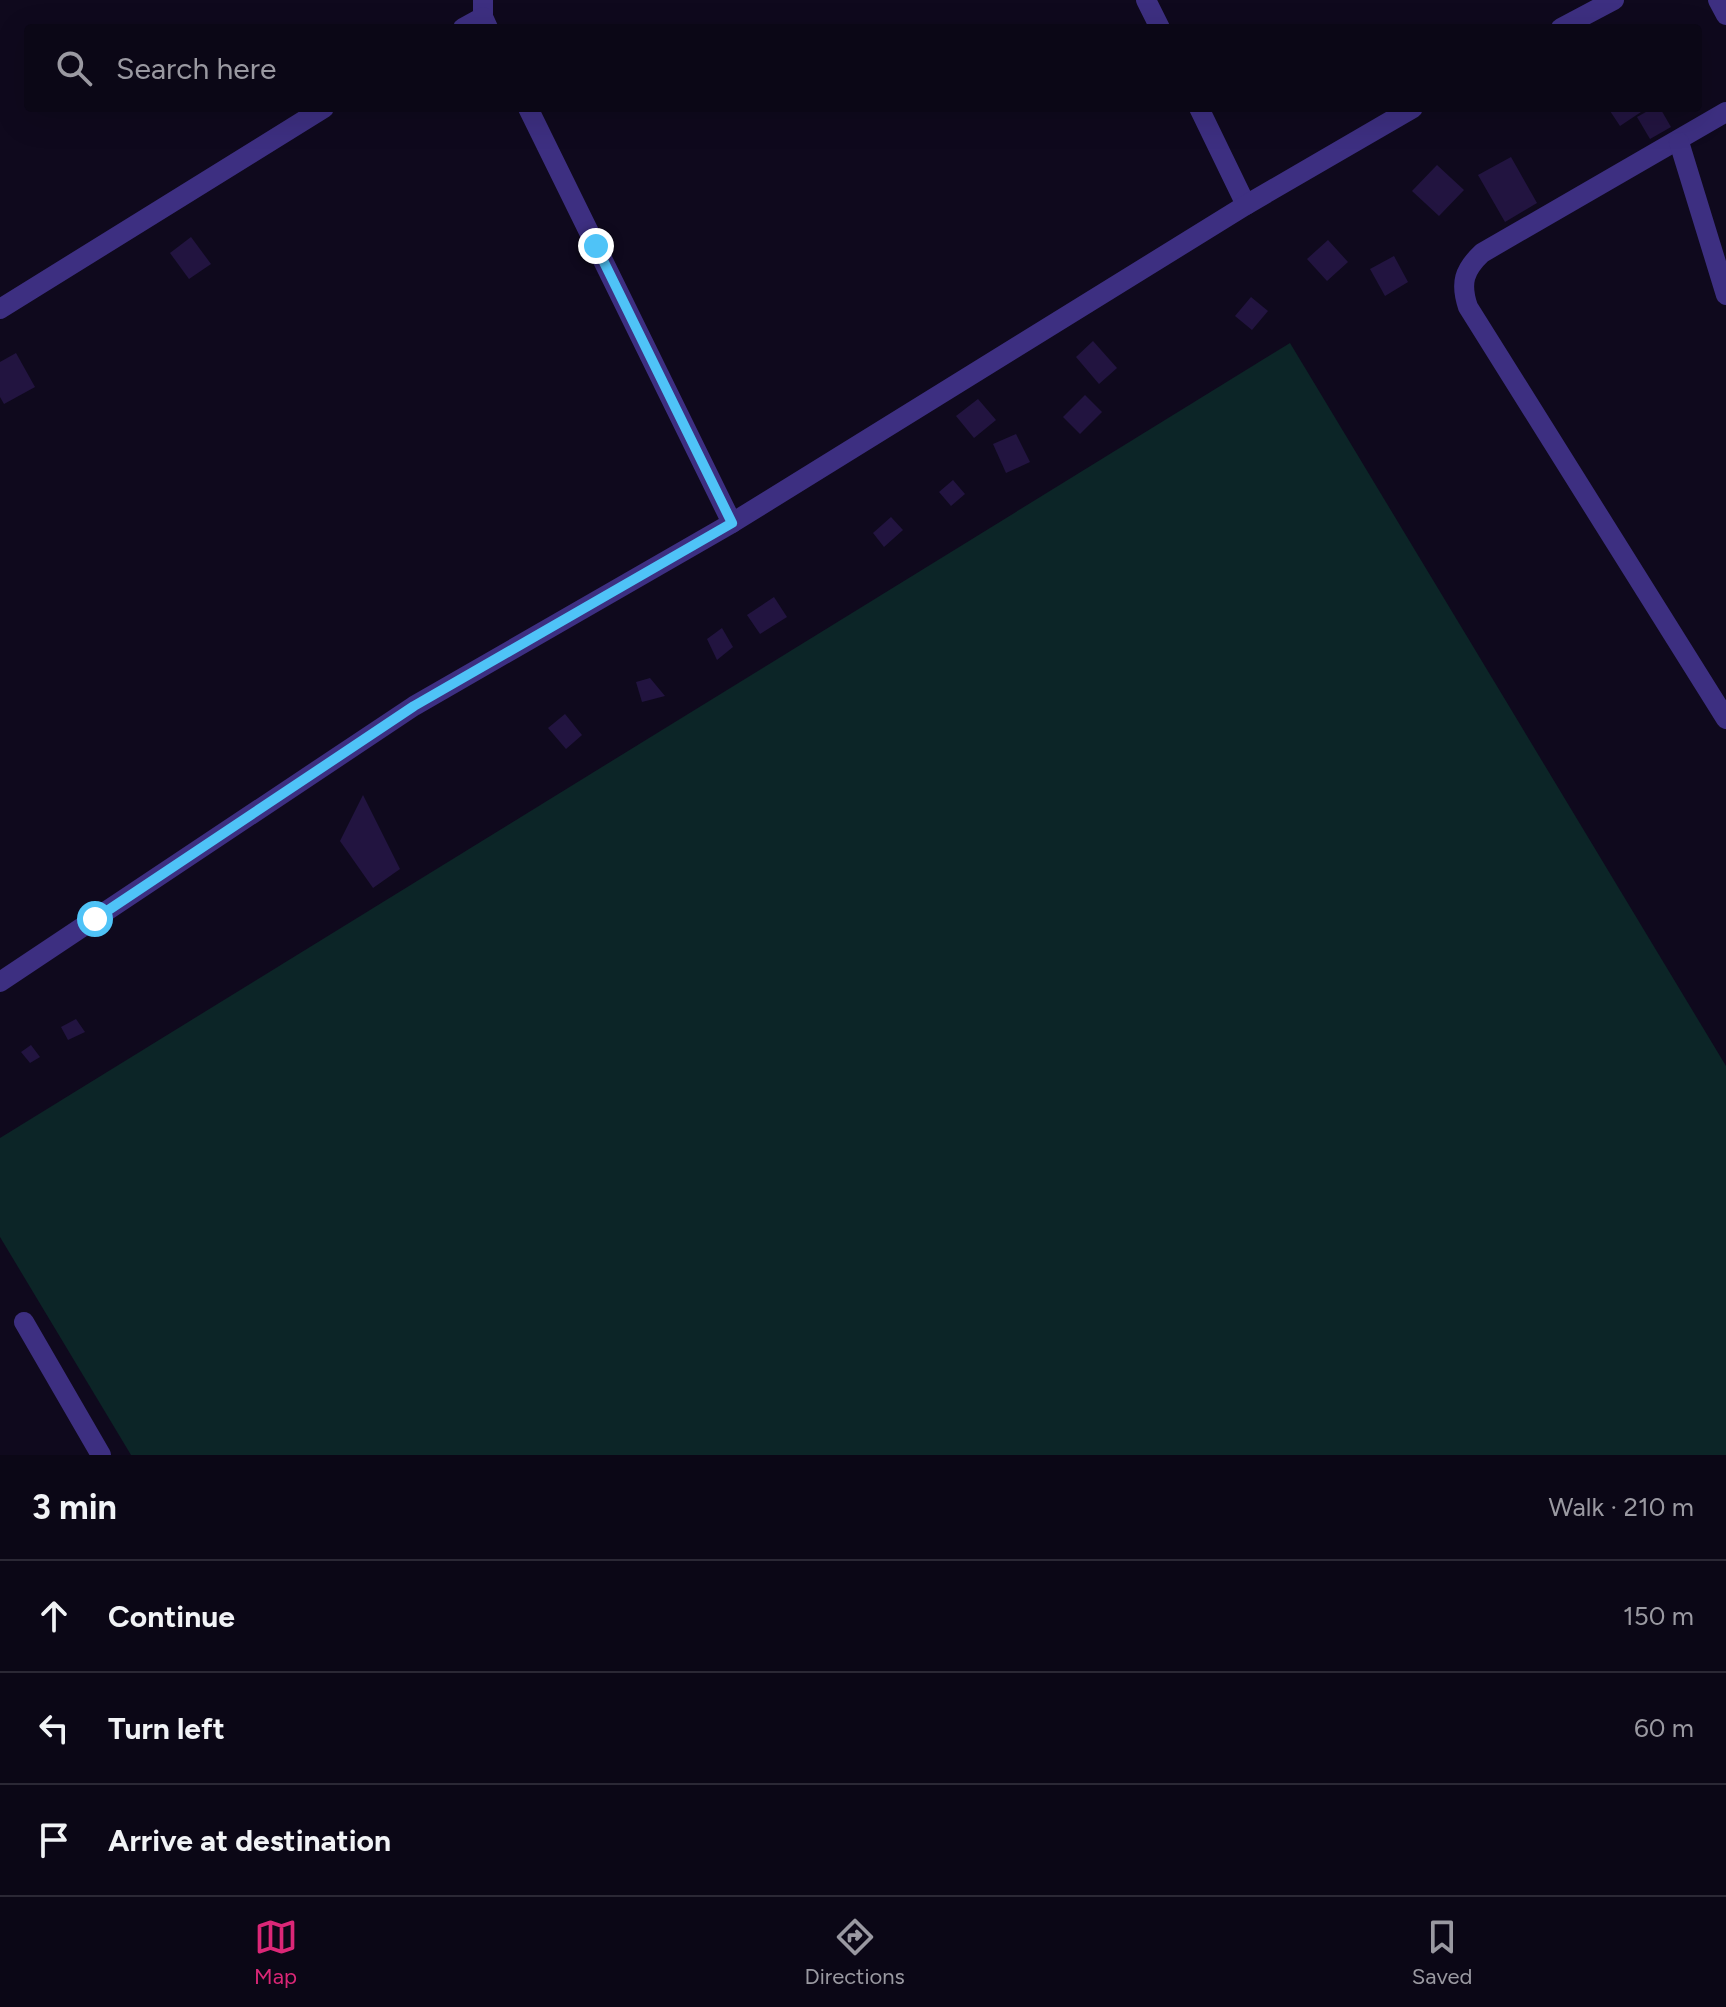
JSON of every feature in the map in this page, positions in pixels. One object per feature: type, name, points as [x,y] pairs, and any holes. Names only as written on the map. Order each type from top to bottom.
[{"type":"street","points":[[1146,0],[1158,24]]},
{"type":"street","points":[[1569,24],[1614,0]]},
{"type":"street","points":[[1718,0],[1726,15]]},
{"type":"street","points":[[0,309],[318,112]]},
{"type":"street","points":[[530,112],[732,523]]},
{"type":"street","points":[[1201,112],[1246,205]]},
{"type":"street","points":[[0,982],[414,706],[732,523],[1246,205],[1406,112]]},
{"type":"street","points":[[1726,112],[1679,142],[1482,253],[1464,277],[1463,291],[1468,307],[1726,719]]},
{"type":"street","points":[[1679,142],[1726,295]]},
{"type":"street","points":[[24,1322],[101,1455]]},
{"type":"green space","points":[[1290,343],[1726,1066],[1726,1455],[131,1455],[0,1237],[0,1138]]},
{"type":"building","points":[[1611,112],[1641,112],[1620,126]]},
{"type":"building","points":[[1646,112],[1662,112],[1671,127],[1650,139],[1637,117]]},
{"type":"building","points":[[1511,157],[1537,203],[1505,222],[1478,175]]},
{"type":"building","points":[[1437,165],[1464,190],[1439,216],[1412,191]]},
{"type":"building","points":[[191,237],[211,264],[189,279],[170,253]]},
{"type":"building","points":[[1328,240],[1348,262],[1327,281],[1307,259]]},
{"type":"building","points":[[1394,256],[1408,282],[1385,296],[1370,269]]},
{"type":"building","points":[[1251,297],[1268,311],[1252,330],[1235,316]]},
{"type":"building","points":[[1093,341],[1117,368],[1099,384],[1076,357]]},
{"type":"building","points":[[16,353],[35,387],[4,404],[0,397],[0,362]]},
{"type":"building","points":[[1085,395],[1102,412],[1080,434],[1063,417]]},
{"type":"building","points":[[978,399],[996,420],[974,438],[956,416]]},
{"type":"building","points":[[1016,434],[1030,462],[1006,473],[993,444]]},
{"type":"building","points":[[953,480],[965,494],[951,506],[939,492]]},
{"type":"building","points":[[891,517],[903,530],[884,547],[873,533]]},
{"type":"building","points":[[774,597],[787,617],[760,634],[747,615]]},
{"type":"building","points":[[722,628],[733,647],[717,660],[707,639]]},
{"type":"building","points":[[650,678],[665,696],[642,702],[636,682]]},
{"type":"building","points":[[565,714],[582,735],[566,749],[548,728]]},
{"type":"building","points":[[363,795],[400,869],[373,888],[340,841]]},
{"type":"building","points":[[76,1019],[85,1032],[68,1040],[61,1027]]},
{"type":"building","points":[[31,1045],[40,1057],[30,1063],[21,1052]]},
{"type":"route","points":[[95,919],[414,706],[732,523],[596,246]]}]
